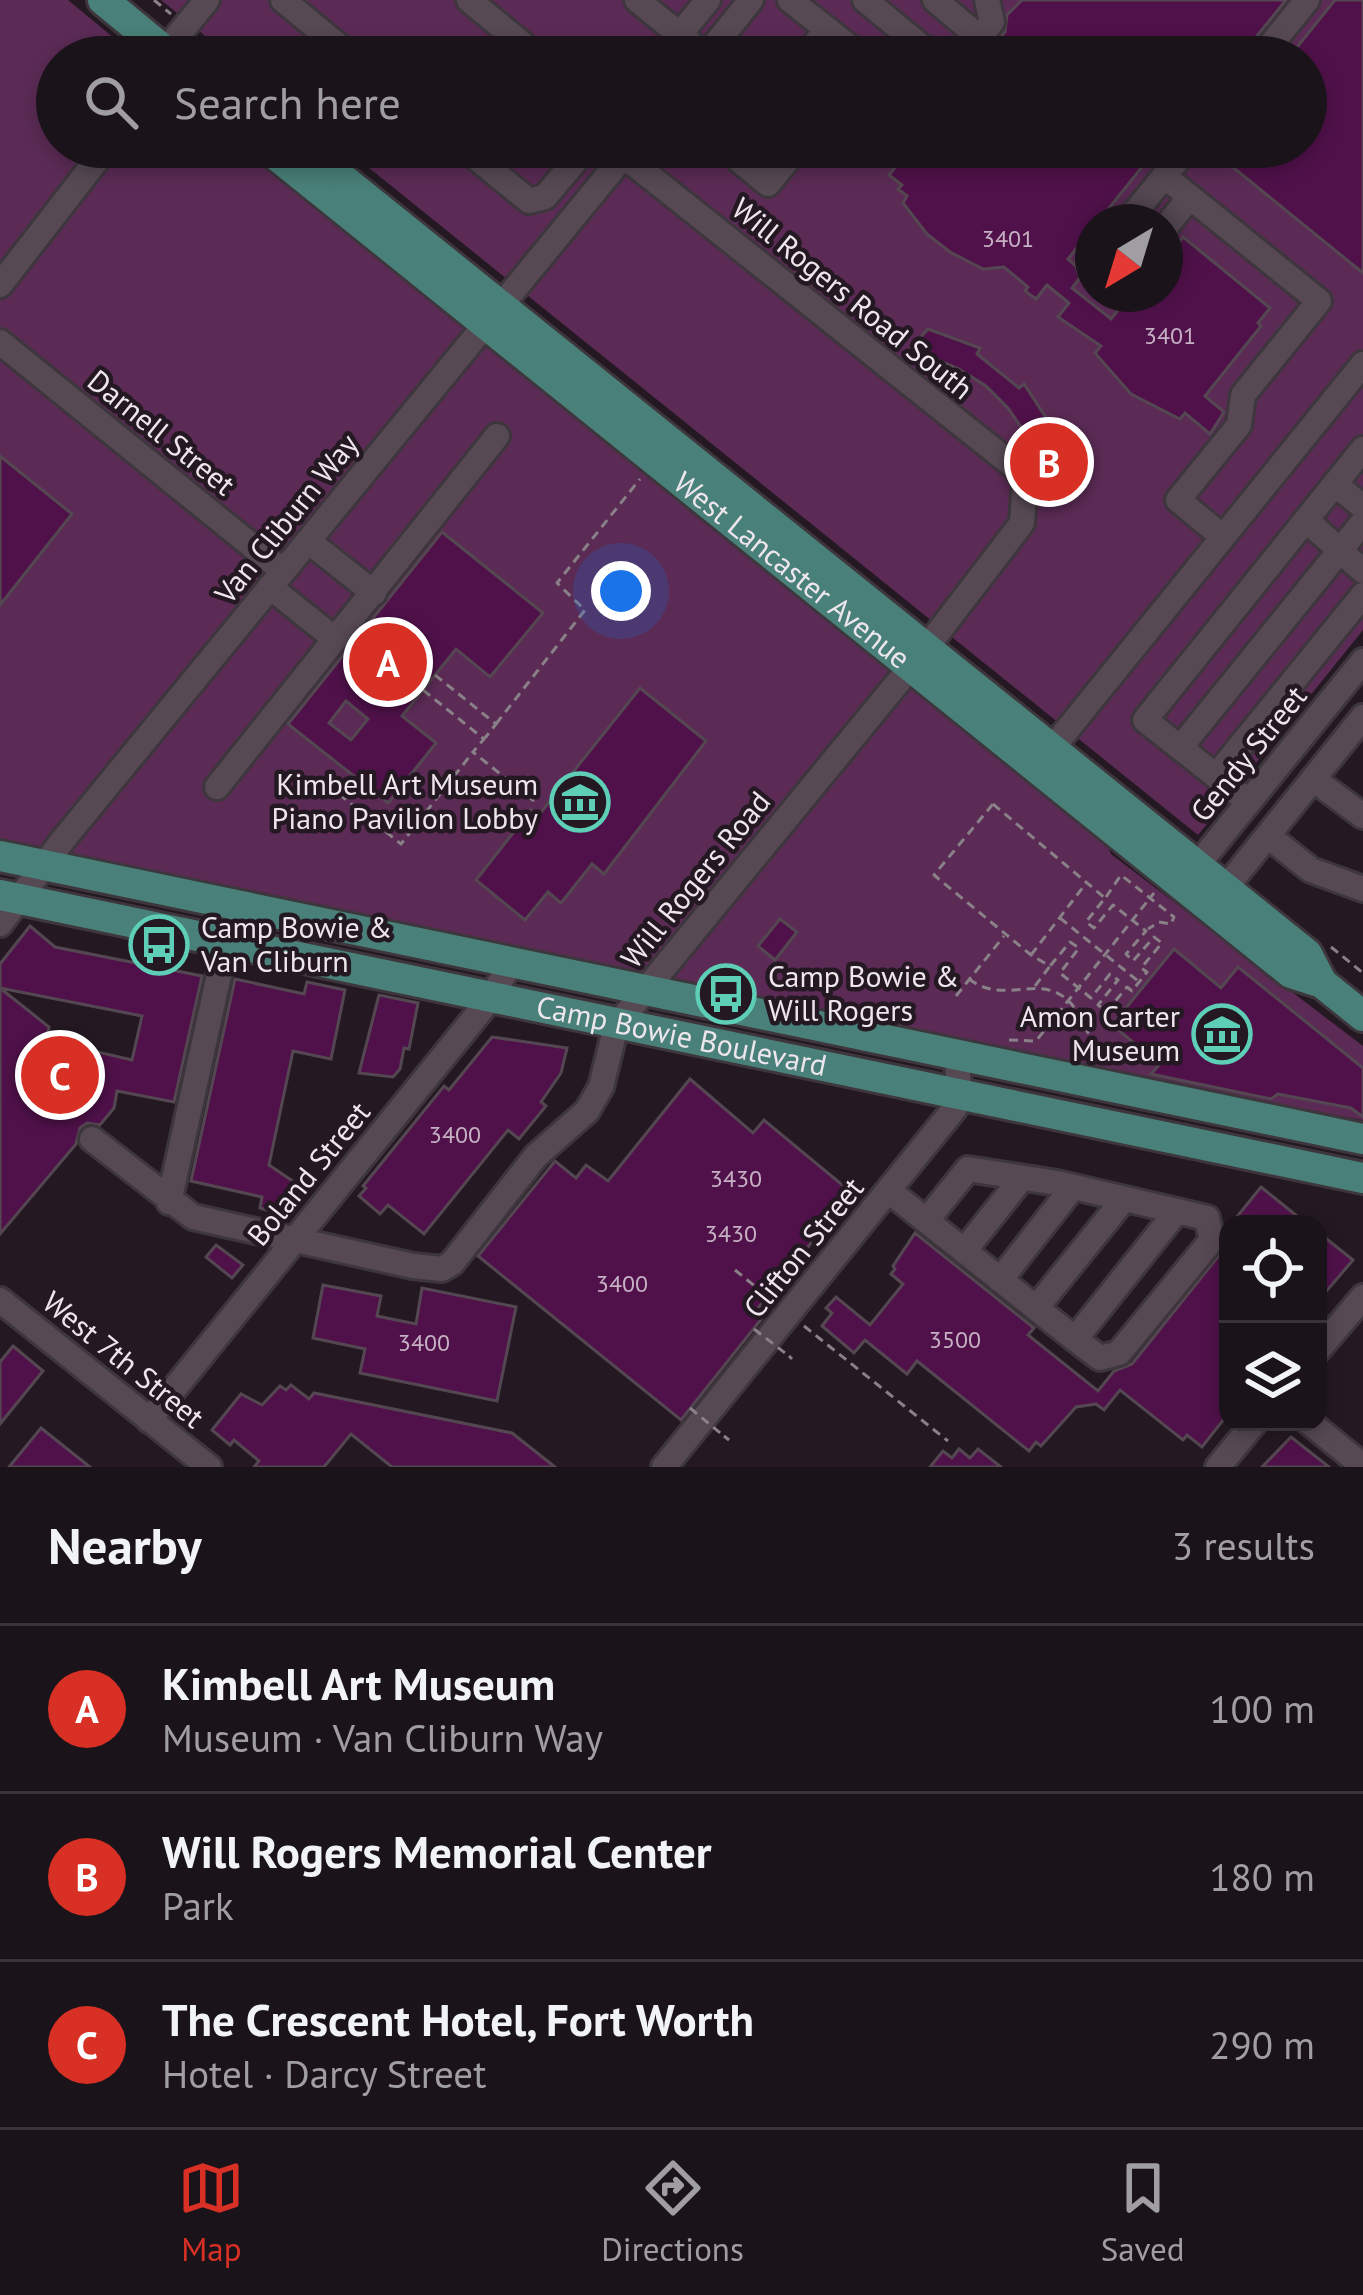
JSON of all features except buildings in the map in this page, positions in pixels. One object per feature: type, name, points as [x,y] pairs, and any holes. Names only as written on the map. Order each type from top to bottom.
[{"type":"main road","points":[[103,0],[149,36]]},
{"type":"main road","name":"West Lancaster Avenue","points":[[294,168],[492,314],[1044,758],[1171,885],[1217,898],[1307,955],[1322,983],[1363,1016]]},
{"type":"main road","name":"West Lancaster Avenue","points":[[327,168],[492,314]]},
{"type":"main road","name":"Camp Bowie Boulevard","points":[[0,856],[1363,1139]]},
{"type":"main road","name":"Camp Bowie Boulevard","points":[[6,906],[226,943],[1363,1178]]},
{"type":"main road","points":[[316,964],[326,923]]},
{"type":"main road","points":[[366,974],[375,934]]},
{"type":"street","points":[[283,0],[327,36]]},
{"type":"street","points":[[469,0],[513,36]]},
{"type":"street","points":[[637,0],[681,36]]},
{"type":"street","points":[[679,34],[708,0]]},
{"type":"street","points":[[721,36],[751,0]]},
{"type":"street","points":[[790,0],[836,36]]},
{"type":"street","points":[[865,0],[909,36]]},
{"type":"street","points":[[935,0],[963,36]]},
{"type":"street","points":[[980,36],[992,22],[987,0]]},
{"type":"street","points":[[1278,36],[1307,0]]},
{"type":"street","points":[[184,36],[204,1]]},
{"type":"street","points":[[822,36],[827,29]]},
{"type":"street","points":[[0,285],[90,168]]},
{"type":"street","points":[[489,168],[529,201],[545,197],[569,168]]},
{"type":"street","name":"Van Cliburn Way","points":[[6,906],[613,168]]},
{"type":"street","name":"Will Rogers Road South","points":[[648,168],[1015,467],[1025,481],[1026,500]]},
{"type":"street","points":[[749,168],[768,184],[781,168]]},
{"type":"street","points":[[1141,204],[1171,168]]},
{"type":"street","points":[[1164,176],[1319,302],[1244,395],[1239,425],[1178,500],[1223,537]]},
{"type":"street","points":[[1183,205],[1190,197]]},
{"type":"street","name":"Darnell Street","points":[[0,343],[276,579],[335,639]]},
{"type":"street","points":[[1044,758],[1363,364]]},
{"type":"street","points":[[217,788],[497,436]]},
{"type":"street","points":[[1249,802],[1145,720],[1363,449]]},
{"type":"street","points":[[1335,484],[1363,507]]},
{"type":"street","name":"Will Rogers Road","points":[[295,1239],[442,1269],[452,1263],[536,1156],[587,1111],[601,1087],[616,1026],[1022,524],[1026,500]]},
{"type":"street","points":[[1306,520],[1363,571]]},
{"type":"street","points":[[1180,748],[1363,522]]},
{"type":"street","points":[[308,541],[374,593]]},
{"type":"street","points":[[1216,776],[1363,595]]},
{"type":"street","name":"Gendy Street","points":[[1171,885],[1249,802],[1363,661]]},
{"type":"street","points":[[1217,898],[1363,717]]},
{"type":"street","points":[[1313,779],[1363,816]]},
{"type":"street","points":[[1268,836],[1311,870],[1363,889]]},
{"type":"street","points":[[170,1202],[226,943]]},
{"type":"street","name":"Boland Street","points":[[149,1420],[490,999],[511,963]]},
{"type":"street","points":[[957,1055],[958,1096]]},
{"type":"street","name":"Clifton Street","points":[[664,1467],[955,1108],[958,1096]]},
{"type":"street","points":[[92,1139],[193,1217],[295,1239]]},
{"type":"street","points":[[889,1191],[926,1221],[1000,1280],[1100,1358],[1119,1353],[1212,1240],[1208,1218],[968,1169],[926,1221]]},
{"type":"street","points":[[964,1251],[1022,1178]]},
{"type":"street","points":[[1000,1280],[1073,1187]]},
{"type":"street","points":[[1036,1308],[1124,1199]]},
{"type":"street","points":[[1075,1339],[1178,1211]]},
{"type":"street","points":[[1327,1340],[1363,1298]]},
{"type":"street","name":"West 7th Street","points":[[0,1300],[209,1467]]},
{"type":"street","points":[[1218,1467],[1248,1431]]},
{"type":"street","points":[[1320,1431],[1363,1466]]},
{"type":"path","points":[[339,794],[401,844],[585,610],[557,583],[642,476]]},
{"type":"path","points":[[435,675],[496,724]]},
{"type":"path","points":[[423,690],[484,739]]},
{"type":"path","points":[[473,752],[534,801]]},
{"type":"path","points":[[1050,966],[1030,955],[934,875],[993,804],[1105,898]]},
{"type":"path","points":[[1146,931],[1114,905],[1094,928],[1086,922],[1121,875],[1171,885]]},
{"type":"path","points":[[1030,955],[1089,881]]},
{"type":"path","points":[[1002,1039],[1036,1041],[1133,920],[1171,885]]},
{"type":"path","points":[[1034,988],[1070,942],[1078,948],[1060,973],[1078,988],[1091,998],[1110,974],[1118,980],[1098,1005],[1107,1011],[1127,987],[1132,991],[1140,982],[1147,972],[1141,968],[1162,943],[1154,937],[1133,961],[1126,954],[1155,922],[1171,924],[1171,885]]},
{"type":"path","points":[[1060,919],[1140,982]]},
{"type":"path","points":[[956,996],[1005,935]]},
{"type":"path","points":[[969,979],[980,987],[1051,988],[1079,1010],[1090,1038],[1086,1044]]},
{"type":"path","points":[[735,1270],[948,1442]]},
{"type":"path","points":[[754,1328],[790,1358]]},
{"type":"path","points":[[690,1408],[727,1438]]},
{"type":"shaded area","points":[[0,0],[68,0],[112,36],[36,36],[36,168],[274,168],[1103,835],[1111,854],[1363,1046],[1363,1120],[941,1043],[0,844]]},
{"type":"shaded area","points":[[161,0],[1363,0],[1363,630],[1198,835],[369,168],[1327,168],[1327,36],[205,36]]},
{"type":"place","name":"Will Rogers Memorial Center","points":[[1049,462]]},
{"type":"place","name":"Kimbell Art Museum","points":[[388,662]]},
{"type":"place","name":"Kimbell Art Museum Piano Pavilion Lobby","points":[[580,802]]},
{"type":"place","name":"Camp Bowie & Van Cliburn","points":[[159,945]]},
{"type":"place","name":"Camp Bowie & Will Rogers","points":[[726,994]]},
{"type":"place","name":"Amon Carter Museum","points":[[1222,1034]]},
{"type":"place","name":"The Crescent Hotel, Fort Worth","points":[[60,1075]]}]
